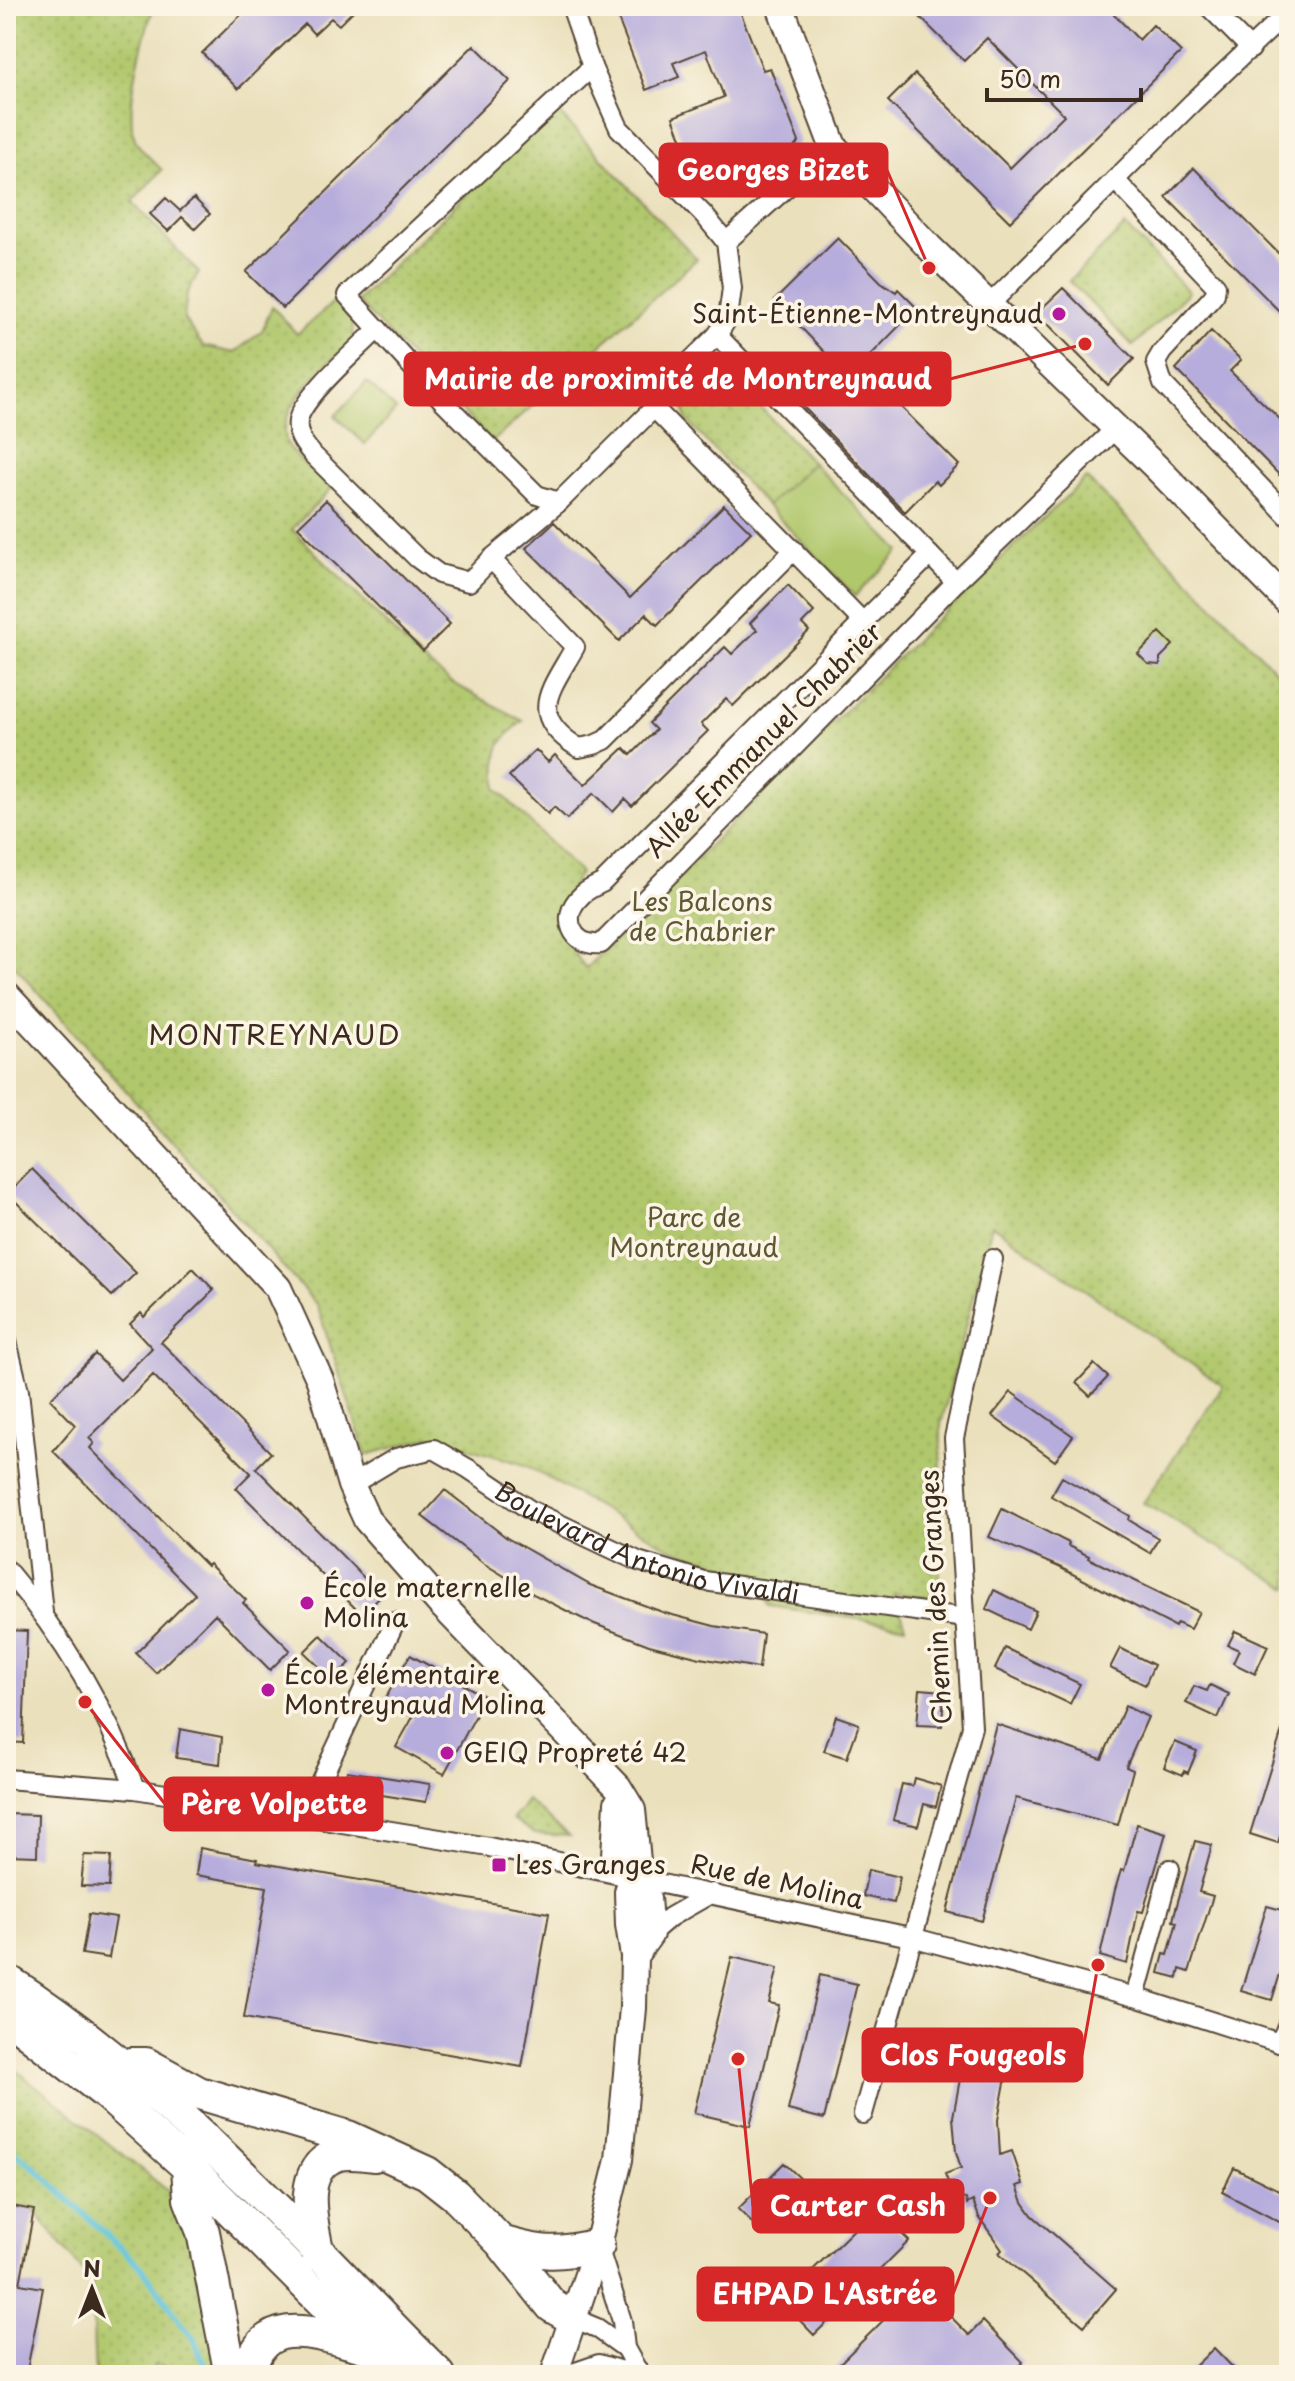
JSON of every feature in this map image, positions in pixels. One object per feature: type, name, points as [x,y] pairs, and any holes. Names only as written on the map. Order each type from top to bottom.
[{"type":"highway","points":[[6,1980],[73,2025],[213,2147],[439,2375]]},
{"type":"highway","points":[[6,2018],[107,2094],[188,2167],[396,2375]]},
{"type":"highway","points":[[121,2064],[146,2064],[199,2093],[348,2137],[427,2173],[501,2242],[552,2306],[573,2318]]},
{"type":"highway","points":[[318,2254],[308,2198],[321,2165],[335,2155],[352,2153],[394,2157]]},
{"type":"highway","points":[[188,2167],[190,2199],[203,2232],[231,2375]]},
{"type":"highway","points":[[501,2242],[537,2253],[570,2252],[598,2245]]},
{"type":"highway","points":[[249,2375],[262,2345],[283,2331],[305,2330],[369,2348]]},
{"type":"street","points":[[378,329],[307,400],[298,417],[297,429],[301,442],[417,558],[439,574],[469,582],[491,559],[559,502],[654,408],[668,383],[717,335],[728,318],[733,300],[726,242],[704,215],[619,128],[592,67],[571,6]]},
{"type":"street","points":[[780,6],[833,146],[929,247],[1158,469],[1289,603]]},
{"type":"street","points":[[1208,6],[1251,49]]},
{"type":"street","points":[[990,304],[1289,11]]},
{"type":"street","points":[[559,502],[537,495],[443,401],[347,295],[592,67]]},
{"type":"street","points":[[726,242],[833,146]]},
{"type":"street","points":[[1115,180],[1216,286],[1215,294],[1156,362],[1163,384],[1289,517]]},
{"type":"street","points":[[717,335],[956,582],[1115,429]]},
{"type":"street","name":"Allée Emmanuel Chabrier","points":[[654,408],[863,622]]},
{"type":"street","points":[[491,559],[575,647],[548,696],[546,710],[562,738],[579,748],[605,740],[794,550]]},
{"type":"street","name":"Allée Emmanuel Chabrier","points":[[930,555],[602,883],[578,897],[571,919],[573,933],[580,942],[601,944],[956,582]]},
{"type":"street","points":[[6,995],[278,1288],[320,1380],[351,1485],[367,1520],[439,1602],[618,1787],[615,1855],[647,1898],[650,1934]]},
{"type":"street","name":"Chemin des Granges","points":[[863,2114],[972,1727],[954,1438],[993,1259]]},
{"type":"street","points":[[6,1337],[19,1391],[43,1612]]},
{"type":"street","name":"Boulevard Antonio Vivaldi","points":[[351,1485],[396,1458],[434,1449],[530,1510],[638,1561],[704,1581],[965,1618]]},
{"type":"street","points":[[6,1569],[43,1612],[108,1724],[135,1789]]},
{"type":"street","points":[[304,1816],[395,1622]]},
{"type":"street","name":"Rue de Molina","points":[[6,1779],[135,1789],[454,1840],[712,1893],[915,1938],[1135,1997],[1284,2044]]},
{"type":"street","points":[[1135,1997],[1170,1869]]},
{"type":"street","points":[[554,2375],[598,2245],[619,2160],[633,2008],[634,1956],[628,1907],[630,1878]]},
{"type":"street","points":[[634,1956],[650,1934],[670,1917],[712,1893]]},
{"type":"street","points":[[1284,2044],[1289,2023]]},
{"type":"street","points":[[598,2245],[622,2321],[625,2348]]},
{"type":"street","points":[[573,2318],[597,2328],[625,2348],[640,2373]]},
{"type":"street","points":[[567,2375],[599,2364],[640,2373]]},
{"type":"green space","name":"Parc de Montreynaud","points":[[6,6],[154,6],[136,71],[132,123],[139,145],[162,170],[132,202],[199,273],[187,293],[184,319],[203,346],[234,353],[262,331],[272,306],[297,334],[336,300],[352,320],[353,339],[304,390],[286,421],[285,436],[291,450],[332,488],[292,529],[420,658],[451,682],[523,721],[506,737],[498,750],[497,789],[580,873],[566,899],[562,922],[568,943],[586,968],[938,618],[1086,478],[1289,685],[1289,1588],[1143,1503],[1223,1386],[992,1225],[941,1424],[939,1599],[894,1593],[906,1626],[770,1606],[756,1576],[669,1548],[525,1465],[431,1437],[366,1455],[317,1305],[6,956]]},
{"type":"green space","points":[[554,108],[697,259],[492,442],[357,301]]},
{"type":"green space","points":[[1125,226],[1189,292],[1133,346],[1069,281]]},
{"type":"green space","points":[[711,359],[716,360],[813,463],[767,506],[687,421],[684,392],[696,372]]},
{"type":"green space","points":[[367,382],[396,410],[365,444],[335,416]]},
{"type":"green space","points":[[813,463],[900,551],[855,596],[767,506]]},
{"type":"green space","points":[[527,1800],[569,1836],[534,1834],[513,1819]]},
{"type":"green space","points":[[6,2062],[182,2202],[232,2375],[164,2375],[164,2366],[154,2365],[152,2375],[95,2375],[91,2282],[34,2210],[6,2205]]},
{"type":"building","points":[[250,6],[358,6],[339,25],[331,18],[314,34],[305,24],[238,89],[202,53]]},
{"type":"building","points":[[613,6],[738,6],[763,70],[770,68],[799,142],[744,197],[729,155],[693,169],[673,117],[724,97],[706,50],[673,63],[679,77],[646,90]]},
{"type":"building","points":[[909,6],[1106,6],[1139,40],[1153,25],[1181,52],[1010,222],[888,101],[915,74],[1010,168],[1064,115],[987,38],[964,61]]},
{"type":"building","points":[[474,45],[510,81],[283,308],[246,272]]},
{"type":"building","points":[[1194,168],[1289,264],[1289,321],[1166,197]]},
{"type":"building","points":[[166,198],[180,211],[194,198],[210,214],[195,229],[182,217],[168,231],[150,214]]},
{"type":"building","points":[[838,238],[881,282],[896,292],[898,289],[917,308],[860,366],[959,465],[939,485],[935,481],[905,512],[791,394],[830,358],[775,300]]},
{"type":"building","points":[[1063,288],[1134,359],[1108,385],[1037,313]]},
{"type":"building","points":[[1211,331],[1241,360],[1230,371],[1289,428],[1289,485],[1176,369]]},
{"type":"building","points":[[326,500],[450,624],[423,651],[298,527]]},
{"type":"building","points":[[724,505],[751,532],[657,625],[646,614],[619,641],[526,548],[554,522],[630,598]]},
{"type":"building","points":[[788,585],[814,612],[802,624],[809,631],[733,706],[726,699],[701,724],[708,731],[632,806],[625,799],[613,812],[594,793],[567,819],[554,807],[548,814],[509,776],[536,750],[548,762],[555,755],[585,785],[624,748],[631,755],[656,730],[649,723],[725,647],[732,654],[757,630],[750,623]]},
{"type":"building","points":[[1160,632],[1173,645],[1160,658],[1160,665],[1148,664],[1138,654]]},
{"type":"building","points":[[32,1169],[136,1273],[112,1296],[8,1194]]},
{"type":"building","points":[[193,1268],[214,1290],[161,1342],[271,1453],[256,1468],[381,1595],[362,1615],[236,1488],[251,1473],[153,1375],[89,1438],[94,1443],[90,1448],[207,1566],[209,1564],[246,1600],[243,1603],[290,1650],[270,1670],[215,1614],[156,1673],[136,1653],[195,1594],[53,1451],[75,1425],[50,1399],[95,1354],[120,1380],[152,1348],[130,1324],[141,1313],[144,1317]]},
{"type":"building","points":[[1094,1364],[1108,1377],[1090,1396],[1076,1383]]},
{"type":"building","points":[[1011,1392],[1073,1436],[1055,1461],[992,1416]]},
{"type":"building","points":[[1062,1477],[1130,1516],[1129,1520],[1158,1538],[1150,1553],[1051,1496]]},
{"type":"building","points":[[445,1490],[507,1538],[590,1585],[665,1613],[714,1626],[763,1634],[759,1668],[649,1645],[587,1621],[535,1595],[483,1563],[422,1516]]},
{"type":"building","points":[[1002,1509],[1069,1543],[1068,1546],[1088,1558],[1199,1612],[1190,1629],[1177,1623],[1175,1627],[1059,1567],[989,1537]]},
{"type":"building","points":[[994,1590],[1036,1611],[1028,1629],[986,1609]]},
{"type":"building","points":[[6,1630],[27,1631],[23,1743],[6,1742]]},
{"type":"building","points":[[1235,1631],[1268,1646],[1255,1674],[1233,1663],[1239,1650],[1228,1645]]},
{"type":"building","points":[[321,1635],[350,1663],[333,1680],[304,1652]]},
{"type":"building","points":[[1005,1648],[1080,1684],[1070,1704],[995,1669]]},
{"type":"building","points":[[1120,1648],[1154,1665],[1145,1685],[1110,1668]]},
{"type":"building","points":[[410,1655],[486,1697],[444,1774],[396,1747],[413,1717],[384,1701]]},
{"type":"building","points":[[1210,1685],[1229,1694],[1218,1718],[1186,1703],[1194,1686],[1207,1691]]},
{"type":"building","points":[[920,1689],[944,1691],[942,1726],[917,1725]]},
{"type":"building","points":[[1125,1706],[1148,1717],[1126,1767],[1133,1770],[1118,1825],[1016,1798],[982,1921],[947,1912],[996,1724],[1102,1759]]},
{"type":"building","points":[[836,1716],[859,1724],[847,1758],[824,1751]]},
{"type":"building","points":[[1285,1721],[1289,1721],[1289,1808],[1278,1843],[1250,1834]]},
{"type":"building","points":[[180,1729],[222,1737],[220,1764],[176,1758]]},
{"type":"building","points":[[1175,1742],[1197,1751],[1188,1773],[1184,1771],[1183,1775],[1164,1767]]},
{"type":"building","points":[[347,1771],[430,1784],[426,1802],[344,1789]]},
{"type":"building","points":[[914,1778],[941,1786],[936,1807],[924,1804],[918,1826],[893,1820],[902,1784],[912,1786]]},
{"type":"building","points":[[6,1814],[38,1815],[37,1856],[6,1855]]},
{"type":"building","points":[[1137,1824],[1166,1833],[1143,1912],[1138,1911],[1127,1964],[1100,1956],[1115,1890],[1121,1870],[1124,1871]]},
{"type":"building","points":[[1195,1841],[1212,1845],[1199,1892],[1213,1896],[1189,1972],[1180,1969],[1178,1978],[1159,1973],[1164,1954],[1168,1955],[1177,1922],[1173,1921],[1175,1912]]},
{"type":"building","points":[[200,1848],[257,1859],[256,1862],[549,1913],[522,2067],[244,2018],[267,1887],[196,1875]]},
{"type":"building","points":[[84,1855],[111,1856],[109,1887],[81,1886]]},
{"type":"building","points":[[868,1870],[900,1877],[894,1903],[863,1896]]},
{"type":"building","points":[[1267,1906],[1289,1912],[1289,1944],[1272,2000],[1241,1991]]},
{"type":"building","points":[[89,1914],[116,1918],[109,1958],[82,1954]]},
{"type":"building","points":[[732,1957],[778,1968],[769,2003],[779,2005],[750,2126],[694,2113]]},
{"type":"building","points":[[820,1975],[857,1984],[824,2119],[788,2110]]},
{"type":"building","points":[[962,2068],[1006,2077],[998,2120],[1000,2155],[1012,2151],[1023,2184],[1017,2186],[1023,2202],[1032,2215],[1116,2289],[1084,2326],[999,2253],[1002,2250],[979,2217],[973,2201],[967,2204],[966,2199],[954,2197],[945,2174],[961,2168],[956,2152],[953,2117]]},
{"type":"building","points":[[784,2163],[804,2182],[758,2229],[738,2209]]},
{"type":"building","points":[[1234,2168],[1289,2195],[1289,2227],[1222,2192]]},
{"type":"building","points":[[6,2205],[34,2210],[20,2284],[43,2288],[26,2375],[6,2375]]},
{"type":"building","points":[[876,2208],[909,2241],[814,2335],[781,2301]]},
{"type":"building","points":[[919,2285],[969,2335],[983,2321],[1023,2362],[1010,2375],[828,2375]]},
{"type":"building","points":[[1214,2348],[1240,2375],[1186,2375]]},
{"type":"waterway","points":[[6,2146],[33,2166],[142,2268],[195,2341],[209,2375]]},
{"type":"place","name":"Georges Bizet","points":[[929,268]]},
{"type":"place","name":"Saint-Étienne-Montreynaud","points":[[1059,314]]},
{"type":"place","name":"Mairie de proximité de Montreynaud","points":[[1085,344]]},
{"type":"place","name":"École maternelle Molina","points":[[307,1603]]},
{"type":"place","name":"École élémentaire Montreynaud Molina","points":[[268,1690]]},
{"type":"place","name":"Père Volpette","points":[[85,1702]]},
{"type":"place","name":"GEIQ Propreté 42","points":[[447,1753]]},
{"type":"place","name":"Les Granges","points":[[499,1865]]},
{"type":"place","name":"Clos Fougeols","points":[[1098,1965]]},
{"type":"place","name":"Carter Cash","points":[[738,2059]]},
{"type":"place","name":"EHPAD L'Astrée","points":[[990,2198]]},
{"type":"district","name":"MONTREYNAUD","points":[[275,1035]]},
{"type":"park label","name":"Les Balcons de Chabrier","points":[[702,917]]}]
